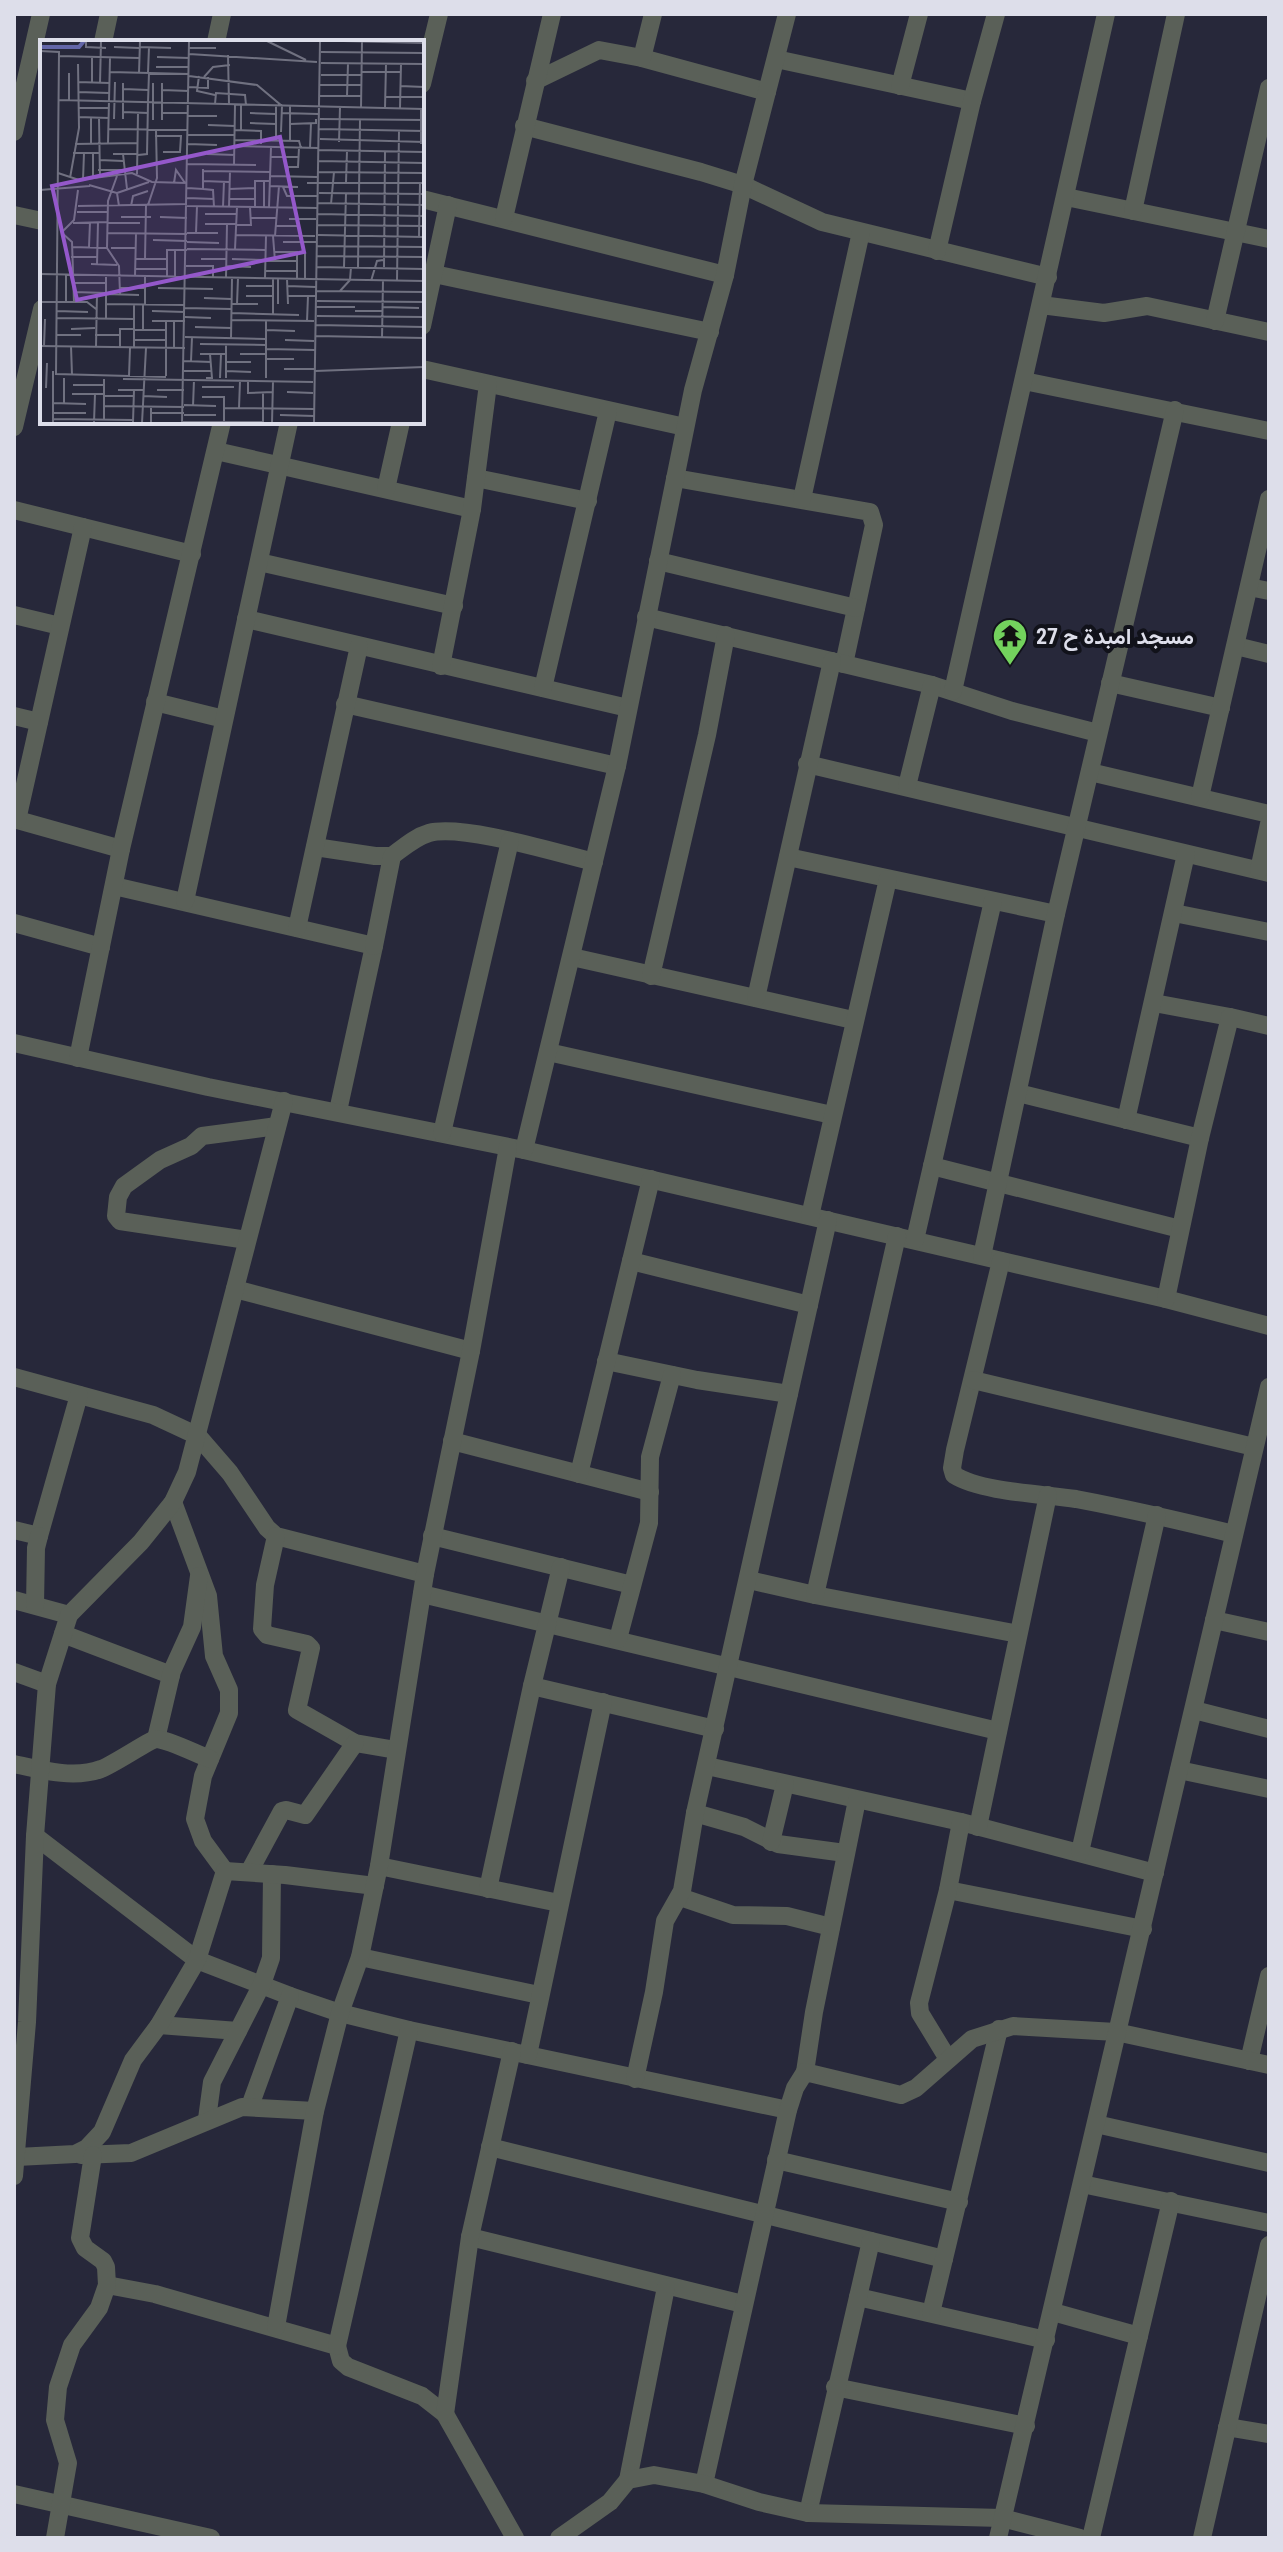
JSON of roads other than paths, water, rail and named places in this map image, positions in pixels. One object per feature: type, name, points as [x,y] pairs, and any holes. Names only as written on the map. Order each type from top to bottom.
[{"type":"street","points":[[14,132],[23,54],[41,14]]},
{"type":"street","points":[[103,40],[109,14]]},
{"type":"street","points":[[216,40],[222,14]]},
{"type":"street","points":[[504,218],[552,14]]},
{"type":"street","points":[[642,58],[653,14]]},
{"type":"street","points":[[276,2327],[315,2111],[340,2013],[360,1957],[379,1866],[425,1574],[471,1351],[516,1148],[548,1052],[572,957],[617,766],[685,427],[787,14]]},
{"type":"street","points":[[900,86],[919,14]]},
{"type":"street","points":[[937,251],[996,14]]},
{"type":"street","points":[[953,691],[1106,14]]},
{"type":"street","points":[[1133,211],[1176,14]]},
{"type":"street","points":[[424,72],[433,16]]},
{"type":"street","points":[[535,81],[599,50],[642,58],[767,92]]},
{"type":"street","points":[[776,59],[972,101]]},
{"type":"street","points":[[1215,321],[1269,88]]},
{"type":"street","points":[[524,126],[743,185],[799,213],[861,232],[1048,277]]},
{"type":"street","points":[[1066,197],[1269,239]]},
{"type":"street","points":[[424,199],[725,275]]},
{"type":"street","points":[[424,317],[448,205]]},
{"type":"street","points":[[14,215],[40,221]]},
{"type":"street","points":[[802,499],[861,232]]},
{"type":"street","points":[[434,274],[710,332]]},
{"type":"street","points":[[1041,305],[1104,313],[1147,306],[1269,332]]},
{"type":"street","points":[[14,427],[40,317]]},
{"type":"street","points":[[424,369],[685,427]]},
{"type":"street","points":[[1024,381],[1269,431]]},
{"type":"street","points":[[441,666],[472,509],[488,384]]},
{"type":"street","points":[[982,1256],[1056,914],[1175,410]]},
{"type":"street","points":[[543,688],[608,411]]},
{"type":"street","points":[[78,1058],[121,849],[222,424]]},
{"type":"street","points":[[185,901],[289,424]]},
{"type":"street","points":[[386,489],[401,424]]},
{"type":"street","points":[[216,451],[472,509]]},
{"type":"street","points":[[476,478],[588,501]]},
{"type":"street","points":[[675,478],[863,509],[873,516],[874,525],[856,608],[807,764],[756,998]]},
{"type":"street","points":[[1200,797],[1269,499]]},
{"type":"street","points":[[14,510],[192,554]]},
{"type":"street","points":[[83,527],[16,819],[121,849]]},
{"type":"street","points":[[658,561],[856,608]]},
{"type":"street","points":[[259,562],[454,606]]},
{"type":"street","points":[[1249,587],[1269,591]]},
{"type":"street","points":[[14,615],[60,626]]},
{"type":"street","points":[[646,617],[932,685],[1023,714],[1098,733]]},
{"type":"street","points":[[246,619],[628,708]]},
{"type":"street","points":[[651,976],[707,735],[726,635]]},
{"type":"street","points":[[297,928],[359,646]]},
{"type":"street","points":[[1236,646],[1269,654]]},
{"type":"street","points":[[1110,683],[1221,708]]},
{"type":"street","points":[[907,786],[932,685]]},
{"type":"street","points":[[155,702],[224,719]]},
{"type":"street","points":[[345,704],[617,766]]},
{"type":"street","points":[[14,716],[39,722]]},
{"type":"street","points":[[807,764],[1264,872],[1269,824]]},
{"type":"street","points":[[1090,772],[1269,814]]},
{"type":"street","points":[[315,847],[392,856],[418,837],[438,831],[510,841],[594,862]]},
{"type":"street","points":[[442,1133],[510,841]]},
{"type":"street","points":[[1126,1120],[1186,854]]},
{"type":"street","points":[[338,1111],[392,856]]},
{"type":"street","points":[[788,857],[1056,914]]},
{"type":"street","points":[[635,2079],[665,1921],[680,1897],[695,1813],[809,1305],[832,1115],[888,879]]},
{"type":"street","points":[[114,886],[374,946]]},
{"type":"street","points":[[815,1595],[906,1238],[932,1166],[993,901]]},
{"type":"street","points":[[1174,913],[1269,932]]},
{"type":"street","points":[[14,923],[101,947]]},
{"type":"street","points":[[572,957],[853,1020]]},
{"type":"street","points":[[1154,1003],[1269,1026]]},
{"type":"street","points":[[1166,1299],[1200,1138],[1230,1017]]},
{"type":"street","points":[[14,1043],[516,1148],[1166,1299],[1269,1326]]},
{"type":"street","points":[[548,1052],[832,1115]]},
{"type":"street","points":[[1018,1093],[1200,1138]]},
{"type":"street","points":[[14,2176],[21,2022],[47,1684],[69,1615],[141,1542],[173,1502],[187,1472],[284,1101]]},
{"type":"street","points":[[247,1240],[120,1221],[116,1216],[118,1197],[124,1186],[157,1162],[191,1146],[202,1136],[277,1126]]},
{"type":"street","points":[[932,1166],[1180,1229]]},
{"type":"street","points":[[579,1474],[651,1179]]},
{"type":"street","points":[[631,1261],[809,1305]]},
{"type":"street","points":[[1001,1261],[955,1450],[954,1475],[966,1481],[1157,1515],[1234,1534]]},
{"type":"street","points":[[235,1289],[471,1351]]},
{"type":"street","points":[[606,1361],[789,1394]]},
{"type":"street","points":[[618,1639],[649,1523],[650,1457],[672,1375]]},
{"type":"street","points":[[973,1380],[1254,1447]]},
{"type":"street","points":[[15,1382],[153,1415],[198,1436],[230,1473],[267,1528],[276,1536],[425,1574]]},
{"type":"street","points":[[998,2538],[1269,1387]]},
{"type":"street","points":[[35,1605],[36,1548],[79,1395]]},
{"type":"street","points":[[452,1441],[650,1492]]},
{"type":"street","points":[[948,2059],[920,2013],[919,2003],[948,1890],[998,1731],[1048,1495]]},
{"type":"street","points":[[173,1502],[209,1602],[214,1656],[226,1679],[230,1701],[229,1713],[200,1788],[195,1819],[203,1841],[225,1871]]},
{"type":"street","points":[[1080,1852],[1157,1515]]},
{"type":"street","points":[[14,1530],[39,1536]]},
{"type":"street","points":[[276,1536],[265,1585],[263,1631],[310,1646],[312,1650],[297,1710],[355,1743],[396,1750]]},
{"type":"street","points":[[432,1536],[632,1585]]},
{"type":"street","points":[[488,1889],[561,1567]]},
{"type":"street","points":[[14,1764],[70,1773],[100,1770],[156,1739],[171,1675],[189,1636],[200,1571]]},
{"type":"street","points":[[749,1580],[1018,1634]]},
{"type":"street","points":[[422,1594],[998,1731]]},
{"type":"street","points":[[14,1600],[69,1615]]},
{"type":"street","points":[[1214,1620],[1269,1632]]},
{"type":"street","points":[[63,1634],[171,1675]]},
{"type":"street","points":[[14,1672],[47,1684]]},
{"type":"street","points":[[532,1686],[715,1729]]},
{"type":"street","points":[[445,2414],[470,2237],[490,2147],[539,1995],[603,1702]]},
{"type":"street","points":[[1194,1710],[1269,1729]]},
{"type":"street","points":[[156,1739],[210,1759]]},
{"type":"street","points":[[249,1872],[282,1811],[305,1815],[355,1743]]},
{"type":"street","points":[[707,1766],[970,1825],[1155,1873]]},
{"type":"street","points":[[1179,1770],[1269,1789]]},
{"type":"street","points":[[771,1842],[785,1784]]},
{"type":"street","points":[[704,2484],[788,2110],[795,2088],[805,2072],[857,1800]]},
{"type":"street","points":[[695,1813],[744,1827],[771,1842],[845,1853]]},
{"type":"street","points":[[35,1836],[197,1960],[290,1996],[340,2013],[409,2030],[788,2110]]},
{"type":"street","points":[[379,1866],[559,1903]]},
{"type":"street","points":[[225,1871],[375,1886]]},
{"type":"street","points":[[55,2538],[68,2463],[55,2420],[58,2387],[72,2345],[99,2308],[107,2285],[103,2261],[85,2248],[80,2238],[84,2155],[102,2132],[133,2060],[159,2025],[197,1960],[225,1871]]},
{"type":"street","points":[[207,2119],[212,2082],[262,1984],[272,1950],[272,1874]]},
{"type":"street","points":[[948,1890],[1143,1929]]},
{"type":"street","points":[[680,1897],[733,1915],[787,1916],[831,1927]]},
{"type":"street","points":[[360,1957],[539,1995]]},
{"type":"street","points":[[1249,2061],[1269,1976]]},
{"type":"street","points":[[250,2106],[290,1996]]},
{"type":"street","points":[[159,2025],[238,2031]]},
{"type":"street","points":[[805,2072],[901,2095],[916,2088],[972,2039],[1013,2026],[1116,2032],[1269,2065]]},
{"type":"street","points":[[931,2313],[999,2029]]},
{"type":"street","points":[[409,2030],[337,2346],[341,2361],[348,2367],[422,2396],[445,2414],[515,2538]]},
{"type":"street","points":[[17,2157],[131,2153],[207,2119],[250,2106],[315,2111]]},
{"type":"street","points":[[1096,2124],[1269,2163]]},
{"type":"street","points":[[490,2147],[944,2259]]},
{"type":"street","points":[[776,2160],[959,2202]]},
{"type":"street","points":[[1082,2184],[1269,2223]]},
{"type":"street","points":[[1091,2538],[1171,2201]]},
{"type":"street","points":[[470,2237],[743,2304]]},
{"type":"street","points":[[808,2513],[871,2241]]},
{"type":"street","points":[[1202,2538],[1227,2427],[1260,2325],[1269,2245]]},
{"type":"street","points":[[107,2285],[155,2294],[337,2346]]},
{"type":"street","points":[[559,2538],[610,2502],[628,2480],[666,2287]]},
{"type":"street","points":[[858,2297],[1046,2340]]},
{"type":"street","points":[[1053,2312],[1139,2336]]},
{"type":"street","points":[[835,2387],[1026,2426]]},
{"type":"street","points":[[1227,2427],[1269,2434]]},
{"type":"street","points":[[628,2480],[654,2475],[704,2484],[759,2502],[808,2513],[1002,2518],[1080,2538]]},
{"type":"street","points":[[14,2494],[174,2534],[211,2538]]},
{"type":"place","name":"مسجد امبدة ح 27","points":[[1010,667]]}]
